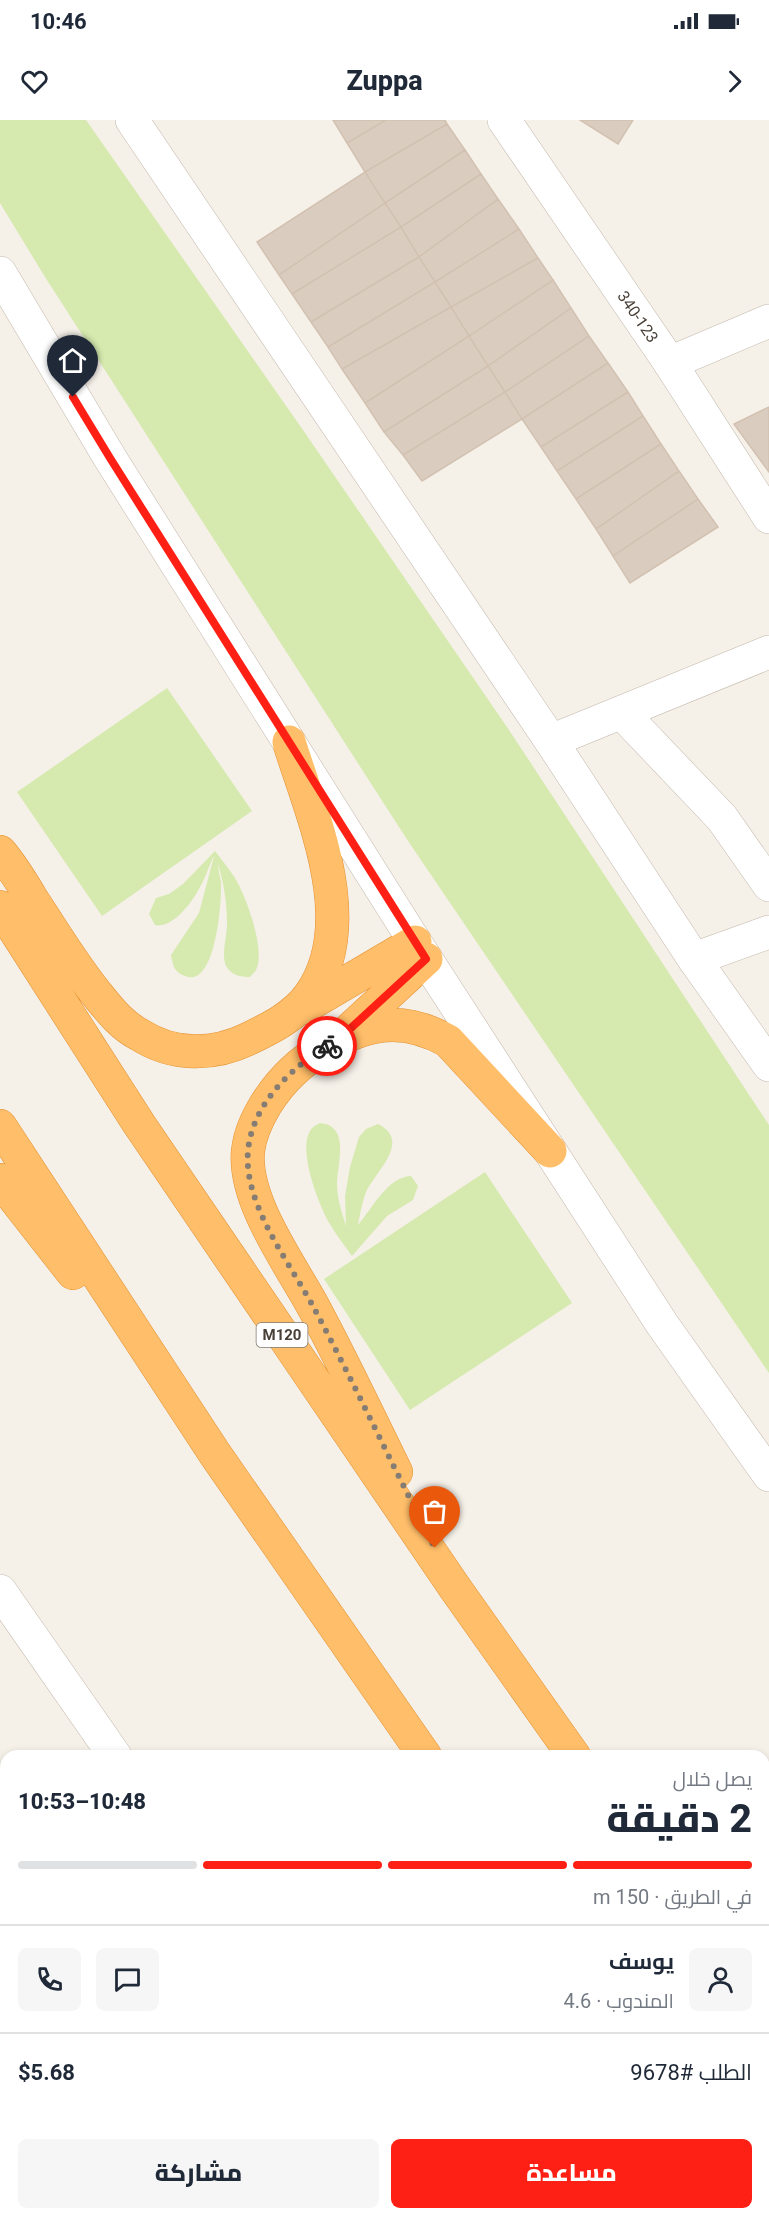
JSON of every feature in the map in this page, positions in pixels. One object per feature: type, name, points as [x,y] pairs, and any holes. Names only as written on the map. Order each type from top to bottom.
[{"type":"highway","points":[[286,1019],[309,996],[320,977],[328,957],[333,934],[333,911],[322,850],[289,742]]},
{"type":"highway","points":[[0,852],[94,990],[118,1019],[139,1035],[161,1047],[203,1052],[242,1042],[420,950]]},
{"type":"highway","name":"M120","points":[[0,907],[138,1124],[454,1588],[570,1750]]},
{"type":"highway","points":[[339,1039],[420,950]]},
{"type":"highway","points":[[454,1588],[314,1309],[265,1221],[249,1173],[248,1151],[252,1129],[274,1091],[306,1059],[339,1039],[376,1025],[414,1026],[448,1041],[550,1151]]},
{"type":"highway","points":[[0,1126],[215,1454],[421,1750]]},
{"type":"highway","points":[[0,1180],[215,1454]]},
{"type":"street","points":[[132,120],[551,741],[694,959],[769,1065]]},
{"type":"street","name":"340-123","points":[[504,120],[670,363],[769,517]]},
{"type":"street","points":[[0,273],[110,458],[420,950],[662,1324],[769,1475]]},
{"type":"street","points":[[670,363],[769,321]]},
{"type":"street","points":[[551,741],[769,652]]},
{"type":"street","points":[[622,712],[722,818],[769,885]]},
{"type":"street","points":[[694,959],[769,932]]},
{"type":"street","points":[[4,1607],[111,1750]]},
{"type":"green space","points":[[0,120],[86,120],[509,730],[769,1125],[769,1373],[408,841],[45,277],[0,203]]},
{"type":"green space","points":[[167,688],[252,811],[102,916],[17,792]]},
{"type":"green space","points":[[215,851],[239,886],[257,937],[258,961],[256,970],[250,977],[233,973],[226,966],[224,951],[226,909],[218,864],[221,882],[220,906],[215,941],[210,957],[204,969],[195,976],[181,974],[172,962],[171,955],[199,913],[214,856],[197,893],[182,913],[169,923],[162,925],[155,925],[149,914],[156,898],[169,894],[183,884]]},
{"type":"green space","points":[[320,1123],[330,1126],[339,1138],[337,1189],[346,1226],[345,1196],[350,1167],[359,1137],[366,1129],[378,1124],[388,1131],[392,1139],[392,1147],[366,1192],[358,1225],[387,1188],[395,1182],[411,1176],[418,1186],[413,1200],[387,1216],[352,1256],[328,1221],[311,1176],[306,1151],[307,1140],[314,1126]]},
{"type":"green space","points":[[485,1172],[572,1303],[410,1410],[324,1279]]},
{"type":"building","points":[[333,120],[386,120],[347,143]]},
{"type":"building","points":[[386,120],[445,120],[447,124],[365,172],[347,143]]},
{"type":"building","points":[[580,120],[633,120],[618,144]]},
{"type":"building","points":[[447,124],[465,150],[385,203],[365,172]]},
{"type":"building","points":[[465,150],[481,174],[401,227],[385,203]]},
{"type":"building","points":[[365,172],[385,203],[279,275],[257,242]]},
{"type":"building","points":[[481,174],[498,199],[419,257],[401,227]]},
{"type":"building","points":[[498,199],[519,229],[435,282],[419,257]]},
{"type":"building","points":[[385,203],[401,227],[292,294],[279,275]]},
{"type":"building","points":[[401,227],[419,257],[311,322],[292,294]]},
{"type":"building","points":[[519,229],[538,258],[451,307],[435,282]]},
{"type":"building","points":[[419,257],[435,282],[328,347],[311,322]]},
{"type":"building","points":[[538,258],[553,280],[469,336],[451,307]]},
{"type":"building","points":[[553,280],[571,308],[488,366],[469,336]]},
{"type":"building","points":[[435,282],[451,307],[342,369],[328,347]]},
{"type":"building","points":[[451,307],[469,336],[365,403],[342,369]]},
{"type":"building","points":[[571,308],[589,336],[505,392],[488,366]]},
{"type":"building","points":[[469,336],[488,366],[384,432],[365,403]]},
{"type":"building","points":[[589,336],[608,363],[522,419],[505,392]]},
{"type":"building","points":[[608,363],[628,392],[541,447],[522,419]]},
{"type":"building","points":[[488,366],[505,392],[403,455],[384,432]]},
{"type":"building","points":[[505,392],[522,419],[422,481],[403,455]]},
{"type":"building","points":[[628,392],[643,416],[557,471],[541,447]]},
{"type":"building","points":[[769,407],[769,472],[734,424]]},
{"type":"building","points":[[643,416],[661,444],[576,499],[557,471]]},
{"type":"building","points":[[661,444],[679,471],[596,529],[576,499]]},
{"type":"building","points":[[679,471],[698,499],[613,556],[596,529]]},
{"type":"building","points":[[698,499],[718,527],[630,583],[613,556]]},
{"type":"way so far","points":[[327,1046],[306,1059],[290,1074],[274,1091],[262,1110],[252,1129],[248,1151],[249,1173],[265,1221],[314,1309],[435,1548]]},
{"type":"route","points":[[73,397],[426,959],[339,1039],[327,1046]]}]
